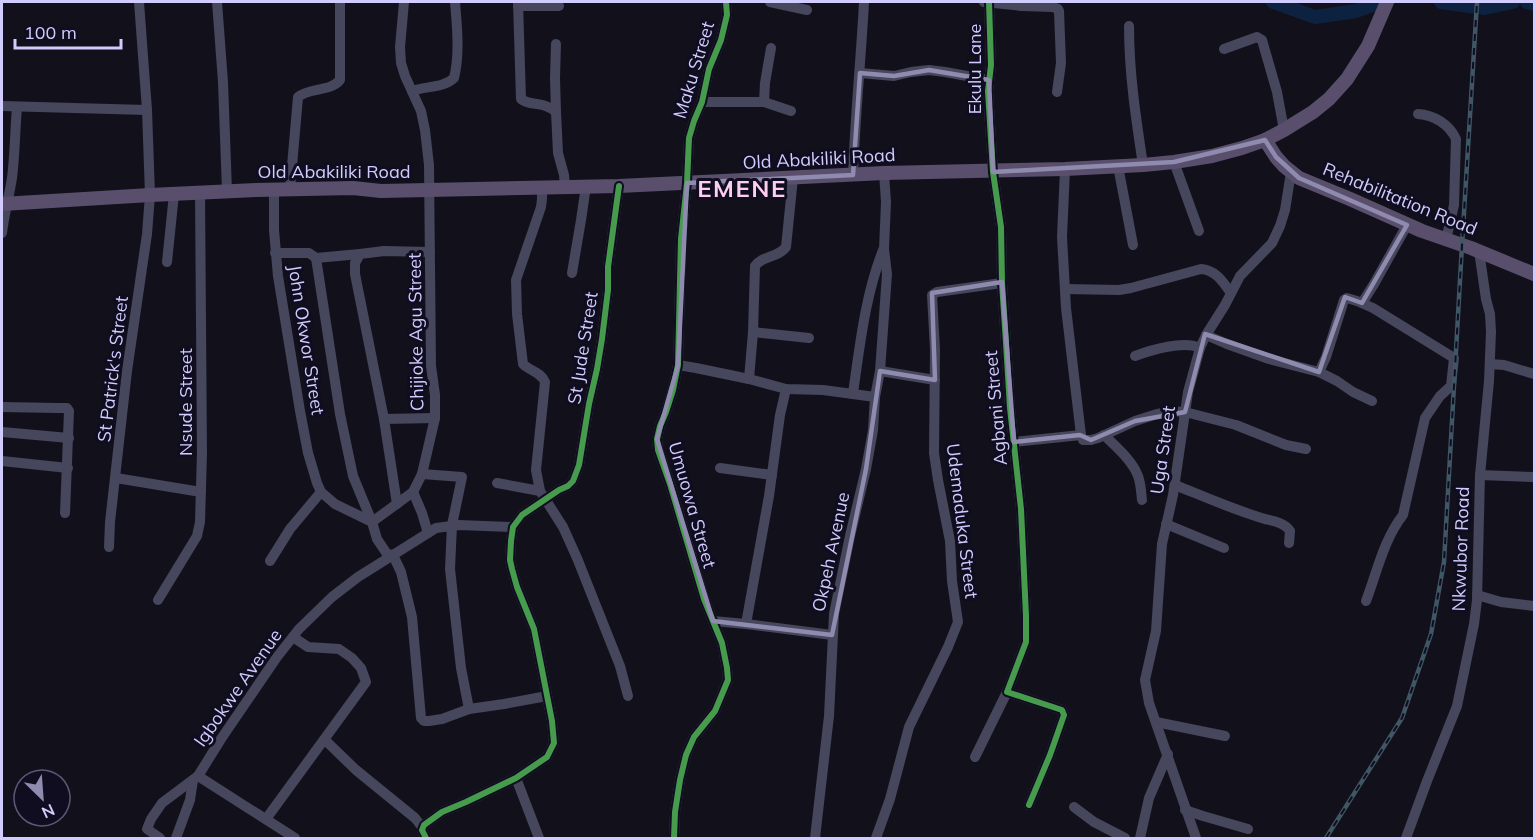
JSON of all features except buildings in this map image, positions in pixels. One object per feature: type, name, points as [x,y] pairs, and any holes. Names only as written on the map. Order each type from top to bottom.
[{"type":"main road","name":"Old Abakiliki Road","points":[[5,204],[227,191],[354,188],[381,191],[619,186],[884,173],[1065,170],[1174,162],[1212,156],[1265,140],[1313,112],[1337,91],[1368,46],[1387,2]]},
{"type":"main road","name":"Rehabilitation Road","points":[[1265,140],[1276,157],[1291,172],[1307,182],[1407,225],[1534,274]]},
{"type":"street","name":"St Patrick's Street","points":[[109,547],[127,370],[147,234],[150,195],[140,2]]},
{"type":"street","points":[[217,2],[227,191]]},
{"type":"street","points":[[290,189],[298,97],[300,94],[315,89],[336,85],[340,80],[340,2]]},
{"type":"street","name":"Chijioke Agu Street","points":[[372,522],[413,492],[422,474],[435,418],[431,366],[429,165],[421,111],[401,63],[404,2]]},
{"type":"street","points":[[412,91],[446,84],[454,78],[457,48],[455,2]]},
{"type":"street","name":"Maku Street","points":[[687,183],[690,138],[702,102],[709,69],[721,40],[727,15],[726,2]]},
{"type":"street","points":[[770,2],[807,10]]},
{"type":"street","points":[[853,175],[856,99],[860,73],[864,2]]},
{"type":"street","points":[[986,2],[1058,9],[1061,63],[1057,92]]},
{"type":"street","name":"Ekulu Lane","points":[[986,2],[991,65],[988,91],[993,172]]},
{"type":"street","points":[[556,112],[544,104],[524,102],[521,99],[518,4],[559,6]]},
{"type":"street","points":[[1129,27],[1129,54],[1143,165]]},
{"type":"street","points":[[1224,49],[1257,37],[1262,40],[1277,92],[1284,130]]},
{"type":"street","points":[[556,44],[558,153],[565,187]]},
{"type":"street","points":[[764,102],[771,48]]},
{"type":"street","name":"Ekulu Lane","points":[[860,73],[894,76],[929,70],[989,80]]},
{"type":"street","points":[[702,102],[764,102],[791,111]]},
{"type":"street","points":[[2,106],[147,110]]},
{"type":"street","points":[[2,233],[5,204],[12,174],[17,107]]},
{"type":"street","points":[[1418,114],[1435,118],[1448,126],[1456,139],[1454,205],[1446,240]]},
{"type":"street","points":[[1174,162],[1199,231]]},
{"type":"street","points":[[1118,166],[1133,245]]},
{"type":"street","points":[[1065,170],[1062,237],[1065,289],[1083,440],[1091,440],[1135,421],[1170,411],[1185,412],[1236,425],[1286,445],[1306,449]]},
{"type":"street","name":"Agbani Street","points":[[993,172],[1001,226],[1002,283],[1021,509],[1026,616],[1026,642],[1007,692]]},
{"type":"street","name":"Uga Street","points":[[1196,838],[1149,703],[1146,680],[1156,631],[1162,544],[1175,485],[1188,392],[1200,348],[1240,276],[1272,243],[1285,210],[1291,172]]},
{"type":"street","points":[[678,365],[786,388],[824,390],[875,397],[880,371],[887,274],[884,249],[884,173]]},
{"type":"street","points":[[749,379],[755,266],[761,259],[780,254],[786,247],[793,178]]},
{"type":"street","name":"Umuowa Street","points":[[674,838],[675,812],[686,755],[694,737],[715,711],[728,680],[723,651],[704,599],[658,450],[657,439],[673,390],[678,365],[681,239],[687,183]]},
{"type":"street","points":[[572,273],[586,186]]},
{"type":"street","name":"St Jude Street","points":[[513,527],[542,495],[568,486],[573,481],[579,465],[602,339],[608,290],[608,267],[619,186]]},
{"type":"street","points":[[542,187],[541,207],[516,280],[523,364],[543,376],[545,382],[536,471],[542,495],[563,527],[577,558],[620,666],[628,696]]},
{"type":"street","name":"John Okwor Street","points":[[274,190],[275,253],[281,301],[308,453],[321,492]]},
{"type":"street","name":"Nsude Street","points":[[158,600],[197,536],[200,522],[202,340],[200,193]]},
{"type":"street","points":[[167,262],[174,194]]},
{"type":"street","points":[[1362,303],[1407,225]]},
{"type":"street","points":[[853,393],[865,315],[875,270],[884,249]]},
{"type":"street","points":[[275,253],[309,253],[316,258],[384,251],[430,252]]},
{"type":"street","name":"Nkwubor Road","points":[[1407,838],[1457,706],[1474,624],[1477,595],[1480,475],[1491,332],[1479,251]]},
{"type":"street","points":[[360,254],[355,263],[356,274],[384,419],[397,504]]},
{"type":"street","points":[[316,258],[340,414],[353,477],[377,539],[387,554],[393,555],[401,572],[412,616],[421,718],[429,722],[469,709],[547,696]]},
{"type":"street","points":[[1065,289],[1119,290],[1201,269],[1209,270],[1217,275],[1231,293]]},
{"type":"street","name":"Udemaduka Street","points":[[876,838],[890,799],[909,727],[958,622],[952,581],[950,541],[934,453],[935,380],[932,296],[937,292],[1002,283]]},
{"type":"street","points":[[1319,372],[1344,300],[1347,298],[1362,303],[1454,358],[1451,386],[1440,396],[1425,418],[1403,515],[1387,543],[1366,601]]},
{"type":"street","points":[[753,332],[809,338]]},
{"type":"street","points":[[1206,335],[1269,359],[1319,372],[1372,401]]},
{"type":"street","points":[[1135,356],[1149,351],[1180,346],[1200,348]]},
{"type":"street","points":[[1490,364],[1534,374]]},
{"type":"street","points":[[880,371],[935,380]]},
{"type":"street","points":[[746,624],[786,388]]},
{"type":"street","name":"Okpeh Avenue","points":[[814,838],[828,716],[832,635],[838,593],[866,469],[873,430],[875,397]]},
{"type":"street","points":[[2,407],[67,408],[70,415],[65,513]]},
{"type":"street","points":[[384,419],[435,418]]},
{"type":"street","points":[[2,432],[69,438]]},
{"type":"street","points":[[1014,442],[1081,435]]},
{"type":"street","points":[[1104,435],[1136,472],[1142,500]]},
{"type":"street","points":[[2,461],[68,468]]},
{"type":"street","points":[[720,468],[772,475]]},
{"type":"street","points":[[422,474],[462,477],[452,525],[450,569],[461,668],[469,709]]},
{"type":"street","points":[[1480,475],[1534,477]]},
{"type":"street","points":[[116,478],[201,492]]},
{"type":"street","points":[[497,483],[542,495]]},
{"type":"street","points":[[1175,485],[1245,513],[1288,527],[1289,543]]},
{"type":"street","points":[[270,561],[290,529],[321,492],[335,504],[372,522]]},
{"type":"street","points":[[413,492],[428,533]]},
{"type":"street","points":[[1166,524],[1224,548]]},
{"type":"street","points":[[422,827],[442,812],[516,778],[548,757],[555,743],[534,629],[517,587],[510,560],[513,527],[452,525]]},
{"type":"street","name":"Igbokwe Avenue","points":[[195,778],[260,681],[293,637],[332,597],[358,577],[436,528],[452,525]]},
{"type":"street","points":[[1477,595],[1501,602],[1534,606]]},
{"type":"street","points":[[713,621],[832,635]]},
{"type":"street","points":[[266,819],[366,682],[361,668],[352,658],[339,650],[308,647],[293,637]]},
{"type":"street","points":[[975,757],[1007,692],[1062,710],[1064,718],[1029,805]]},
{"type":"street","points":[[1156,722],[1225,736]]},
{"type":"street","points":[[325,740],[356,770],[415,818],[426,838]]},
{"type":"street","points":[[1140,838],[1149,798],[1168,754]]},
{"type":"street","points":[[195,778],[295,838]]},
{"type":"street","points":[[160,838],[145,834],[151,819],[162,803],[195,778]]},
{"type":"street","points":[[176,838],[190,800],[195,778]]},
{"type":"street","points":[[516,778],[539,838]]},
{"type":"street","points":[[1074,807],[1094,822],[1125,838]]},
{"type":"street","points":[[1185,810],[1248,828]]},
{"type":"highlighted area","points":[[929,70],[989,80],[993,172],[1174,162],[1265,140],[1276,157],[1299,178],[1407,225],[1362,303],[1345,297],[1319,372],[1205,334],[1185,412],[1135,421],[1091,440],[1080,435],[1014,442],[1002,282],[932,293],[935,380],[880,371],[866,469],[832,635],[713,621],[657,439],[678,365],[687,183],[853,175],[860,73],[894,76]]},
{"type":"waterway","points":[[1273,2],[1315,17],[1356,11],[1381,2]]},
{"type":"waterway","points":[[1441,2],[1484,8],[1513,2]]},
{"type":"waterway","points":[[1527,2],[1534,4]]},
{"type":"railway","points":[[1326,838],[1402,718],[1431,634],[1444,562],[1477,2]]},
{"type":"cycle path","points":[[674,838],[675,812],[686,755],[694,737],[715,711],[728,680],[722,643],[704,599],[658,450],[657,439],[673,390],[678,365],[681,239],[689,138],[702,102],[709,69],[721,40],[727,15],[726,2]]},
{"type":"cycle path","points":[[989,2],[991,65],[988,91],[993,172],[1001,227],[1010,408],[1021,509],[1026,616],[1026,642],[1007,692],[1062,710],[1064,715],[1029,805]]},
{"type":"cycle path","points":[[426,838],[422,830],[424,825],[442,812],[516,778],[547,757],[554,743],[552,721],[534,629],[517,587],[510,560],[511,541],[513,527],[522,515],[568,486],[573,481],[579,465],[602,339],[608,290],[608,267],[619,186]]},
{"type":"district","name":"EMENE","points":[[742,189]]}]
